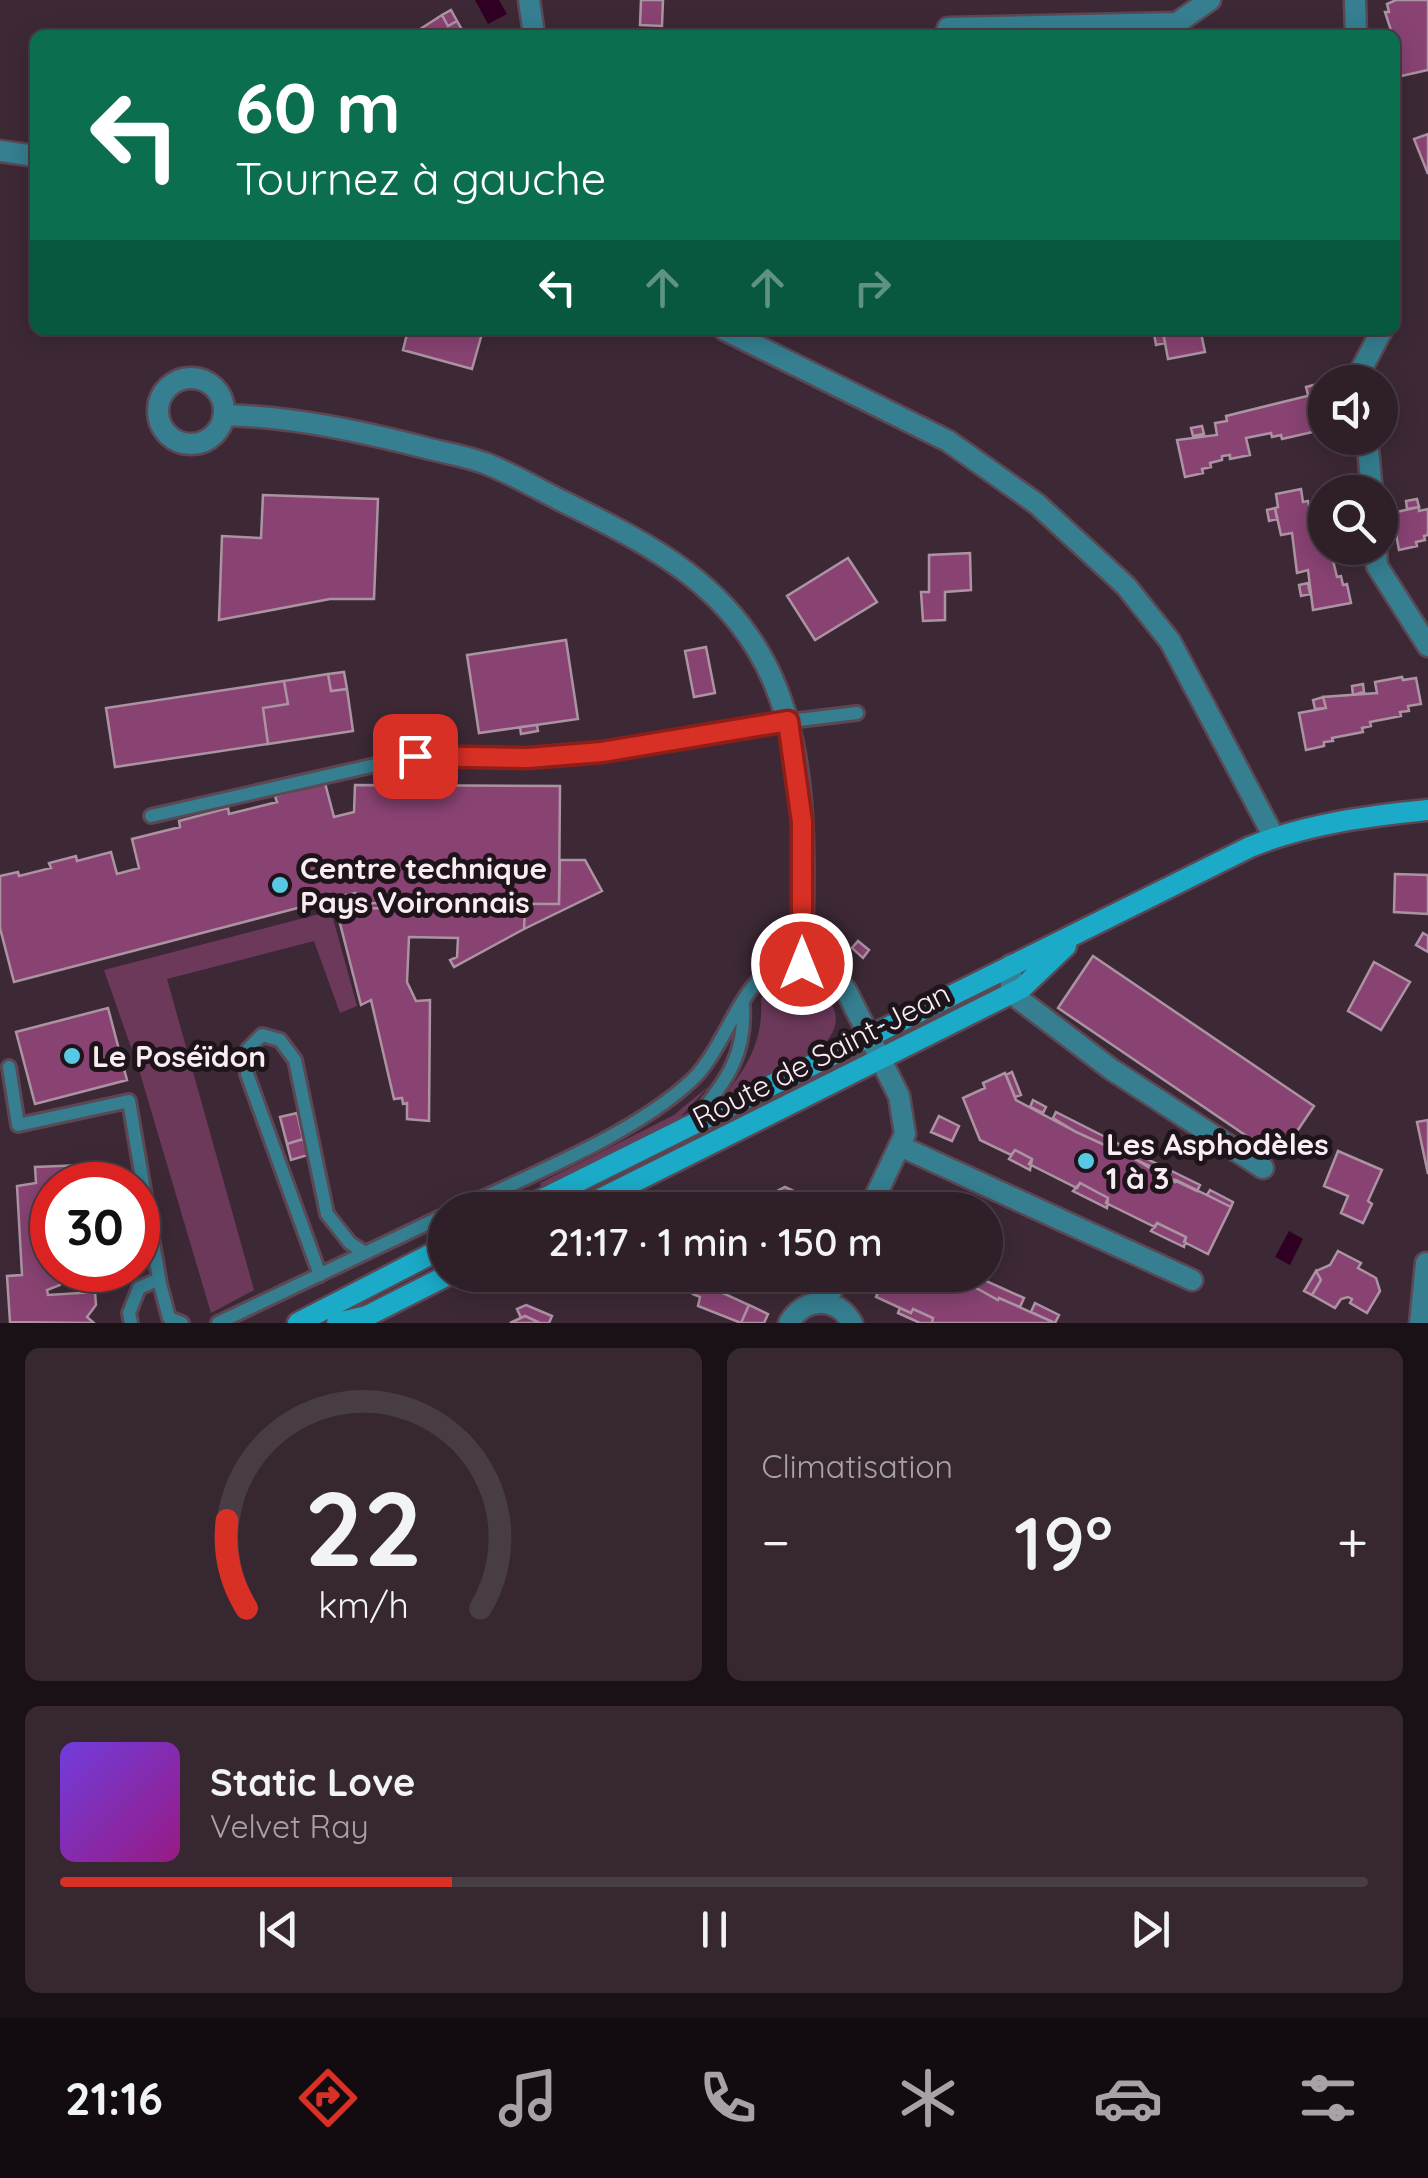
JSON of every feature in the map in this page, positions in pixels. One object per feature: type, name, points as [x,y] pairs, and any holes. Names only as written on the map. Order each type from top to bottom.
[{"type":"main road","name":"Route de Saint-Jean","points":[[557,1192],[1274,837],[1335,822],[1428,810]]},
{"type":"main road","name":"Route de Saint-Jean","points":[[614,1192],[1022,988],[1079,935]]},
{"type":"main road","points":[[298,1323],[428,1257]]},
{"type":"main road","points":[[337,1323],[366,1316],[428,1285]]},
{"type":"street","points":[[529,0],[533,30]]},
{"type":"street","points":[[947,30],[1178,23],[1210,0]]},
{"type":"street","points":[[1355,0],[1356,30]]},
{"type":"street","points":[[0,152],[30,155]]},
{"type":"street","points":[[735,335],[948,441],[1038,504],[1063,527],[1126,586],[1170,641],[1274,837]]},
{"type":"street","points":[[1364,365],[1379,335]]},
{"type":"street","points":[[224,415],[348,428],[486,463],[607,523],[684,567],[721,601],[751,639],[788,721],[802,822],[802,964],[825,969],[846,990],[899,1096],[905,1134],[878,1192]]},
{"type":"street","points":[[1377,565],[1428,646]]},
{"type":"street","points":[[1010,965],[1011,993],[1110,1069],[1263,1168]]},
{"type":"street","points":[[900,1146],[1192,1280]]},
{"type":"street","points":[[1420,1323],[1426,1262]]},
{"type":"street","points":[[826,1302],[831,1292]]},
{"type":"street","points":[[789,1323],[800,1308],[812,1302],[840,1308],[852,1323]]},
{"type":"lane","points":[[152,816],[415,756],[528,758],[602,752],[857,712]]},
{"type":"lane","points":[[493,1192],[635,1122],[667,1101],[694,1079],[719,1048],[752,985],[774,968],[802,964]]},
{"type":"lane","points":[[691,1126],[731,1073],[745,1033],[743,1002]]},
{"type":"lane","points":[[320,1275],[248,1074],[248,1049],[262,1036],[280,1040],[295,1060],[327,1214],[350,1243],[365,1253]]},
{"type":"lane","points":[[10,1067],[18,1125],[129,1101],[139,1162]]},
{"type":"lane","points":[[218,1323],[428,1223]]},
{"type":"lane","points":[[160,1283],[170,1318],[182,1323]]},
{"type":"lane","points":[[131,1323],[128,1313],[137,1292]]},
{"type":"shaded area","points":[[475,0],[499,0],[507,14],[488,24]]},
{"type":"shaded area","points":[[331,911],[357,1006],[340,1013],[314,941],[167,979],[254,1290],[211,1313],[140,1073],[104,970]]},
{"type":"shaded area","points":[[805,980],[829,1001],[836,1020],[829,1038],[788,1070],[718,1103],[751,1055],[759,1028],[761,998],[784,982]]},
{"type":"shaded area","points":[[710,1085],[670,1128],[542,1191],[540,1183],[674,1115]]},
{"type":"shaded area","points":[[1289,1231],[1303,1239],[1290,1265],[1275,1257]]},
{"type":"building","points":[[641,0],[663,0],[662,26],[640,25]]},
{"type":"building","points":[[1396,0],[1428,0],[1428,70],[1400,76],[1400,30],[1391,30],[1385,12],[1389,12],[1387,4]]},
{"type":"building","points":[[451,10],[457,21],[448,26],[442,15]]},
{"type":"building","points":[[442,15],[448,26],[457,21],[462,30],[419,30]]},
{"type":"building","points":[[1428,134],[1428,174],[1414,139]]},
{"type":"building","points":[[407,335],[482,335],[472,369],[403,350]]},
{"type":"building","points":[[1154,335],[1164,335],[1165,343],[1156,345]]},
{"type":"building","points":[[1164,335],[1201,335],[1205,352],[1168,359]]},
{"type":"building","points":[[1308,396],[1308,433],[1282,439],[1281,435],[1272,437],[1271,433],[1246,438],[1250,455],[1230,459],[1230,455],[1222,456],[1222,460],[1202,469],[1203,473],[1185,477],[1177,440],[1217,435],[1215,423],[1227,421],[1226,416]]},
{"type":"building","points":[[1202,426],[1204,434],[1193,436],[1191,428]]},
{"type":"building","points":[[1301,489],[1303,502],[1308,501],[1308,565],[1334,565],[1337,577],[1341,576],[1343,585],[1347,584],[1351,603],[1313,610],[1308,570],[1297,573],[1292,533],[1281,535],[1276,494]]},
{"type":"building","points":[[263,495],[378,499],[374,599],[330,599],[219,620],[222,536],[261,538]]},
{"type":"building","points":[[1417,499],[1419,507],[1407,509],[1406,501]]},
{"type":"building","points":[[1275,508],[1277,519],[1269,521],[1267,510]]},
{"type":"building","points":[[1428,509],[1428,535],[1416,542],[1417,546],[1399,550],[1398,512]]},
{"type":"building","points":[[970,553],[971,590],[945,592],[945,620],[923,621],[921,592],[929,592],[929,555]]},
{"type":"building","points":[[848,558],[877,602],[815,640],[787,596]]},
{"type":"building","points":[[1308,583],[1310,594],[1301,596],[1299,585]]},
{"type":"building","points":[[566,640],[578,719],[479,733],[467,655]]},
{"type":"building","points":[[706,647],[715,693],[694,697],[685,651]]},
{"type":"building","points":[[344,672],[347,689],[331,691],[328,674]]},
{"type":"building","points":[[328,674],[331,691],[347,689],[353,731],[268,744],[263,708],[288,704],[284,681]]},
{"type":"building","points":[[1416,678],[1421,704],[1408,706],[1409,711],[1400,712],[1401,716],[1370,722],[1371,726],[1362,728],[1363,732],[1332,738],[1324,746],[1306,750],[1299,713],[1326,708],[1323,697],[1377,693],[1375,682]]},
{"type":"building","points":[[284,681],[288,704],[263,708],[268,744],[115,767],[106,708]]},
{"type":"building","points":[[1363,684],[1364,692],[1353,695],[1352,686]]},
{"type":"building","points":[[1323,697],[1326,708],[1315,709],[1313,700]]},
{"type":"building","points":[[537,725],[538,731],[521,734],[520,727]]},
{"type":"building","name":"Centre technique Pays Voironnais","points":[[325,783],[334,817],[354,812],[355,785],[560,786],[559,904],[355,903],[355,893],[14,982],[0,928],[0,876],[18,872],[19,876],[51,868],[49,863],[111,852],[117,874],[139,868],[132,839],[180,827],[179,821],[228,808],[229,814],[277,802],[275,796]]},
{"type":"building","points":[[560,860],[585,860],[602,891],[524,929],[525,909],[336,908],[333,898],[355,893],[355,903],[559,904]]},
{"type":"building","points":[[1395,874],[1428,875],[1428,914],[1394,912]]},
{"type":"building","points":[[336,908],[525,909],[524,929],[454,967],[450,960],[457,957],[458,938],[409,937],[407,982],[416,1001],[430,1000],[429,1121],[407,1119],[407,1103],[403,1104],[402,1098],[394,1099],[371,1000],[361,1005]]},
{"type":"building","points":[[1423,933],[1428,936],[1428,952],[1416,945]]},
{"type":"building","points":[[858,941],[869,950],[863,958],[852,948]]},
{"type":"building","points":[[1093,956],[1314,1106],[1279,1158],[1058,1008]]},
{"type":"building","points":[[1374,962],[1410,982],[1381,1030],[1348,1011]]},
{"type":"building","name":"Le Poséïdon","points":[[108,1008],[127,1080],[35,1104],[16,1032]]},
{"type":"building","points":[[1012,1072],[1021,1095],[1015,1097],[1006,1075]]},
{"type":"building","name":"Les Asphodèles 1 à 3","points":[[1005,1073],[1016,1100],[1231,1207],[1208,1254],[1184,1242],[1186,1237],[1106,1203],[1108,1198],[1080,1183],[1077,1188],[1029,1164],[1032,1159],[1015,1150],[1011,1155],[980,1140],[963,1098]]},
{"type":"building","points":[[1033,1100],[1046,1107],[1043,1113],[1030,1107]]},
{"type":"building","points":[[1056,1112],[1123,1146],[1120,1152],[1053,1118]]},
{"type":"building","points":[[297,1113],[303,1139],[287,1144],[280,1117]]},
{"type":"building","points":[[939,1116],[959,1126],[952,1141],[931,1132]]},
{"type":"building","points":[[1428,1120],[1428,1174],[1417,1122]]},
{"type":"building","points":[[303,1139],[308,1155],[291,1160],[287,1144]]},
{"type":"building","points":[[1015,1150],[1032,1159],[1030,1170],[1009,1159]]},
{"type":"building","points":[[1338,1151],[1382,1170],[1363,1223],[1341,1213],[1348,1196],[1324,1186]]},
{"type":"building","points":[[1133,1152],[1200,1185],[1197,1191],[1130,1156]]},
{"type":"building","points":[[1080,1183],[1108,1198],[1107,1208],[1073,1191]]},
{"type":"building","points":[[30,1184],[30,1292],[95,1292],[96,1305],[87,1317],[94,1323],[10,1322],[7,1276],[22,1275],[17,1186]]},
{"type":"building","points":[[1210,1190],[1233,1202],[1231,1207],[1207,1195]]},
{"type":"building","points":[[1157,1223],[1186,1237],[1184,1247],[1151,1231]]},
{"type":"building","points":[[1338,1251],[1361,1263],[1358,1268],[1376,1278],[1380,1291],[1367,1313],[1350,1303],[1352,1299],[1348,1297],[1335,1308],[1312,1295],[1321,1280],[1316,1271],[1330,1265]]},
{"type":"building","points":[[1316,1271],[1321,1280],[1312,1295],[1304,1291]]},
{"type":"building","points":[[1003,1289],[1024,1298],[1020,1307],[984,1292],[1003,1292]]},
{"type":"building","points":[[721,1292],[749,1305],[741,1323],[698,1306],[700,1297],[693,1294]]},
{"type":"building","points":[[878,1292],[983,1292],[1055,1323],[932,1323],[933,1318],[876,1297]]},
{"type":"building","points":[[1035,1303],[1059,1315],[1055,1323],[1031,1312]]},
{"type":"building","points":[[526,1305],[552,1316],[549,1323],[521,1318],[517,1309]]},
{"type":"building","points":[[749,1305],[768,1314],[764,1323],[741,1323]]},
{"type":"building","points":[[900,1308],[933,1318],[932,1323],[920,1323],[898,1313]]},
{"type":"building","points":[[525,1316],[540,1323],[510,1323]]},
{"type":"place","name":"Centre technique Pays Voironnais","points":[[280,885]]},
{"type":"place","name":"Le Poséïdon","points":[[72,1056]]},
{"type":"place","name":"Les Asphodèles 1 à 3","points":[[1086,1161]]},
{"type":"route","points":[[415,756],[528,758],[602,752],[788,721],[802,822],[802,964]]}]
